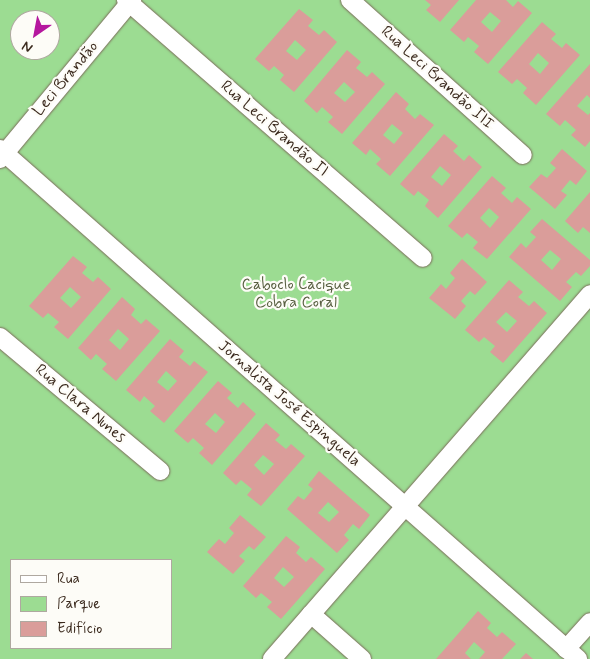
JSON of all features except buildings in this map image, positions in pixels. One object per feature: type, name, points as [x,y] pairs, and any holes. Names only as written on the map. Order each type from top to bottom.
[{"type":"street","name":"Rua Leci Brandão III","points":[[350,0],[523,155]]},
{"type":"street","name":"Leci Brandão","points":[[2,154],[129,1]]},
{"type":"street","name":"Rua Leci Brandão II","points":[[129,1],[423,258]]},
{"type":"street","name":"Jornalista José Espinguela","points":[[2,154],[572,654]]},
{"type":"street","points":[[272,659],[590,294]]},
{"type":"street","name":"Rua Clara Nunes","points":[[0,337],[160,471]]},
{"type":"street","points":[[310,614],[362,659]]},
{"type":"street","points":[[572,654],[590,622]]},
{"type":"green space","name":"Caboclo Cacique Cobra Coral","points":[[0,0],[590,0],[590,659],[0,659]]}]
